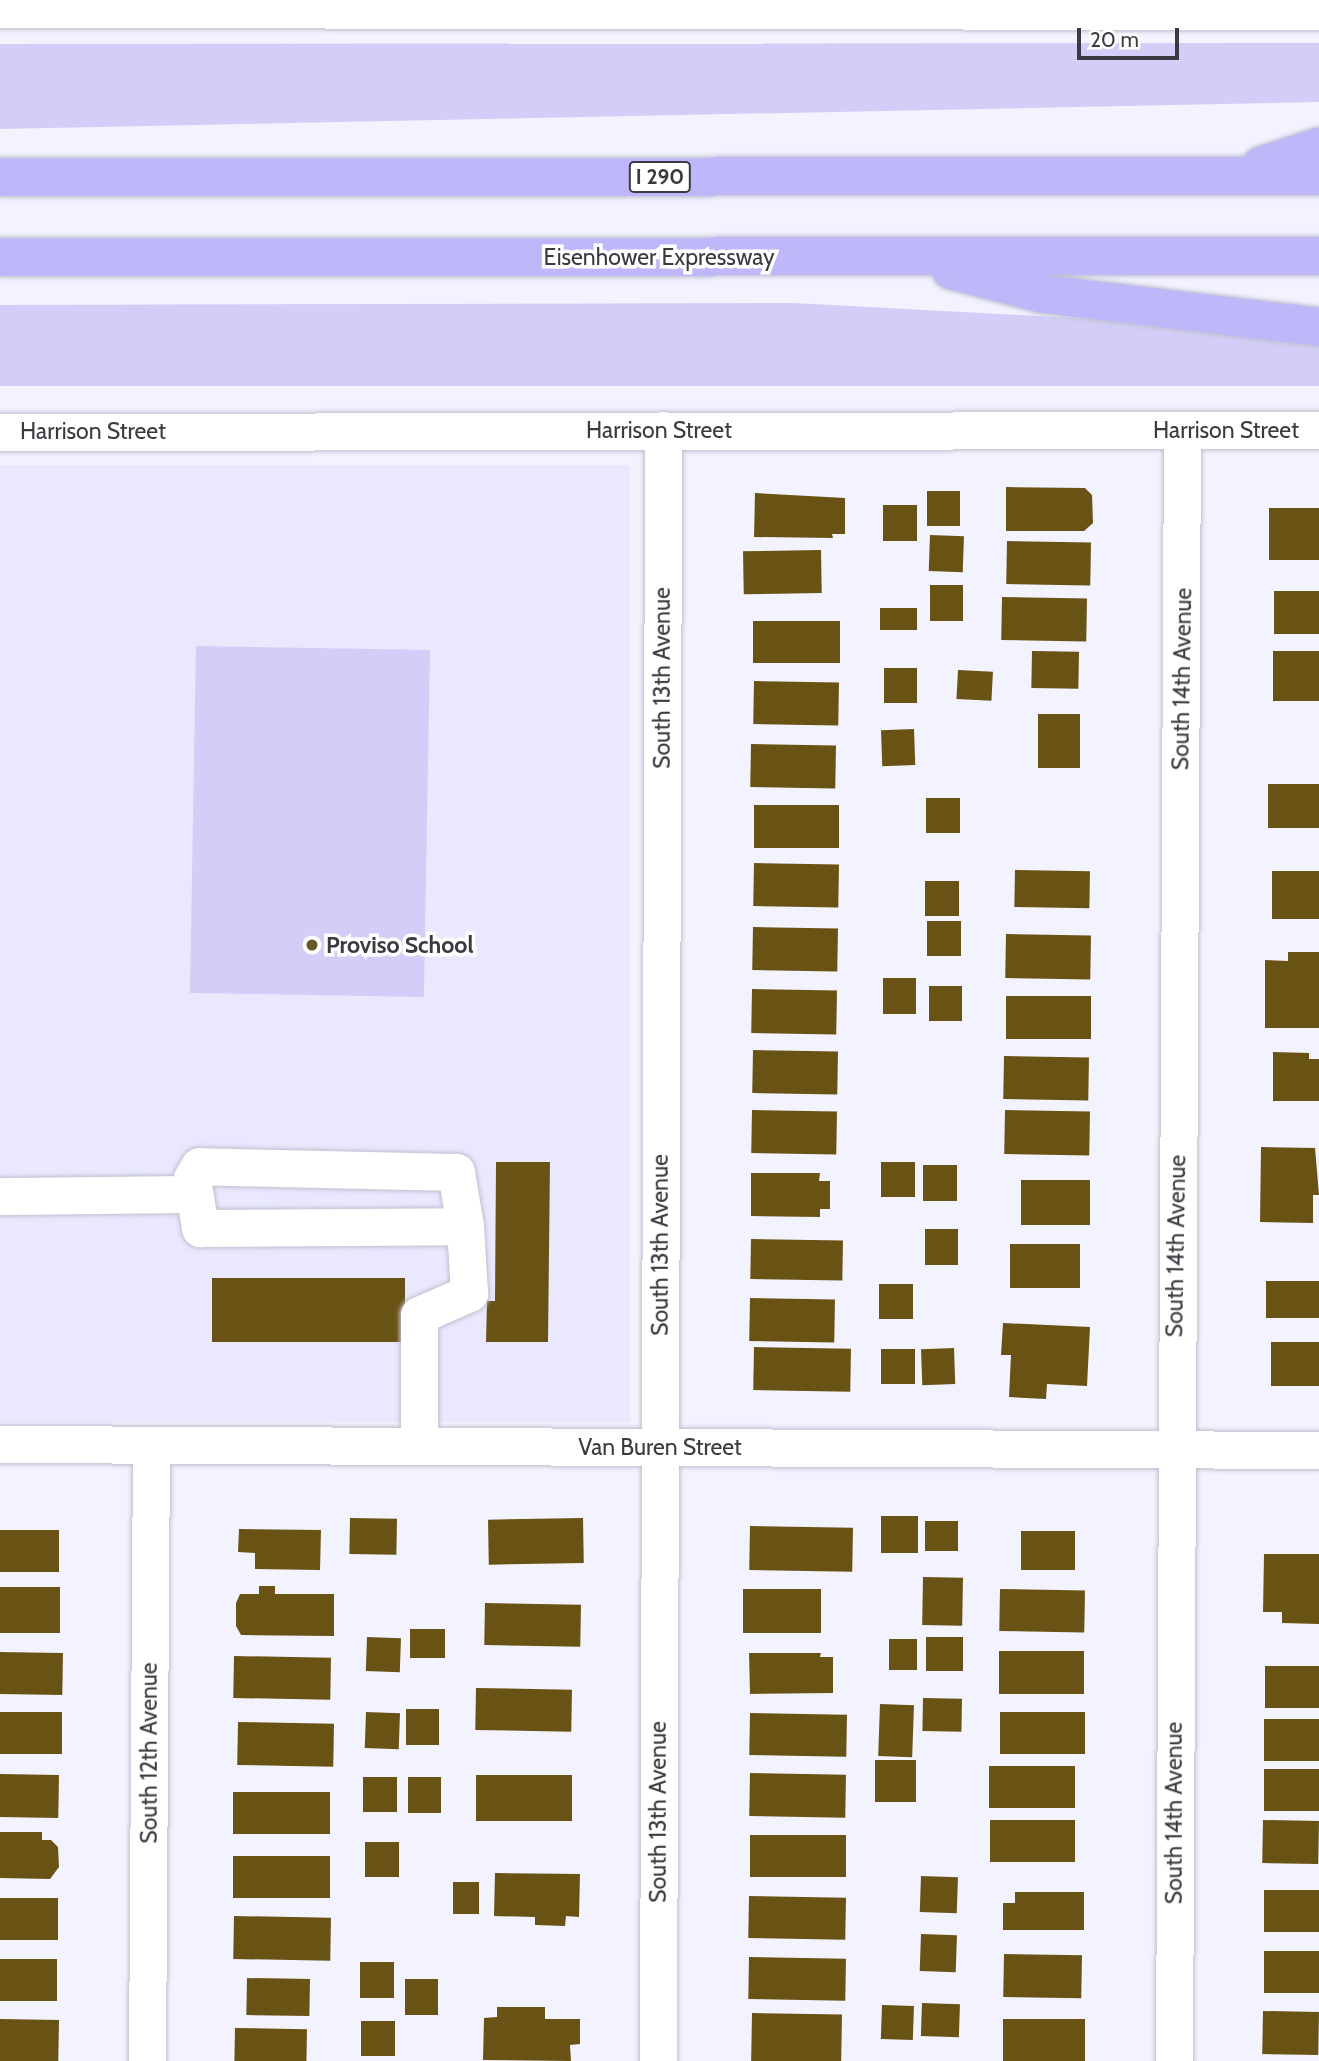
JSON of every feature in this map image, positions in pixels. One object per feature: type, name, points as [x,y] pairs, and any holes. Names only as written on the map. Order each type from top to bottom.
[{"type":"highway","points":[[1231,177],[1319,147]]},
{"type":"highway","name":"I 290","points":[[0,177],[1319,176]]},
{"type":"highway","points":[[898,256],[1043,294],[1319,327]]},
{"type":"highway","name":"Eisenhower Expressway","points":[[0,257],[1319,256]]},
{"type":"street","points":[[0,9],[152,4],[925,5],[1319,11]]},
{"type":"street","name":"South 13th Avenue","points":[[658,2061],[663,430]]},
{"type":"street","name":"South 14th Avenue","points":[[1174,2061],[1182,430]]},
{"type":"street","name":"Harrison Street","points":[[0,432],[1319,430]]},
{"type":"street","points":[[419,1446],[419,1315],[469,1293],[465,1226],[458,1178],[450,1170],[199,1166],[192,1178],[200,1228],[465,1226]]},
{"type":"street","points":[[0,1196],[193,1194]]},
{"type":"street","name":"Van Buren Street","points":[[0,1444],[1319,1450]]},
{"type":"street","name":"South 12th Avenue","points":[[147,2061],[151,1445]]},
{"type":"shaded area","points":[[1319,43],[1319,102],[0,129],[0,44]]},
{"type":"shaded area","points":[[794,303],[1113,320],[1319,343],[1319,386],[0,386],[0,305]]},
{"type":"shaded area","name":"Proviso School","points":[[0,465],[630,465],[630,1422],[0,1422]]},
{"type":"shaded area","points":[[196,646],[430,650],[424,997],[190,993]]},
{"type":"building","points":[[1006,487],[1085,488],[1092,495],[1093,523],[1084,531],[1006,531]]},
{"type":"building","points":[[927,491],[960,491],[960,526],[927,526]]},
{"type":"building","points":[[755,493],[845,498],[845,534],[832,534],[833,538],[754,537]]},
{"type":"building","points":[[883,505],[917,505],[917,541],[883,541]]},
{"type":"building","points":[[1269,508],[1319,508],[1319,560],[1269,560]]},
{"type":"building","points":[[930,535],[964,536],[963,572],[929,571]]},
{"type":"building","points":[[1007,541],[1091,542],[1090,585],[1006,584]]},
{"type":"building","points":[[821,550],[822,593],[744,594],[743,551]]},
{"type":"building","points":[[930,585],[963,585],[963,621],[930,621]]},
{"type":"building","points":[[1274,591],[1319,591],[1319,634],[1274,634]]},
{"type":"building","points":[[1002,597],[1087,598],[1086,641],[1001,640]]},
{"type":"building","points":[[880,608],[917,608],[917,630],[880,630]]},
{"type":"building","points":[[753,621],[840,621],[840,663],[753,663]]},
{"type":"building","points":[[1032,651],[1079,652],[1078,689],[1031,688]]},
{"type":"building","points":[[1273,651],[1319,651],[1319,701],[1273,701]]},
{"type":"building","points":[[884,668],[917,668],[917,703],[884,703]]},
{"type":"building","points":[[958,670],[993,672],[991,701],[956,699]]},
{"type":"building","points":[[754,681],[839,682],[838,725],[753,724]]},
{"type":"building","points":[[1038,714],[1080,714],[1080,768],[1038,768]]},
{"type":"building","points":[[914,729],[915,765],[882,766],[881,730]]},
{"type":"building","points":[[751,744],[836,745],[835,788],[750,787]]},
{"type":"building","points":[[1268,784],[1319,784],[1319,828],[1268,828]]},
{"type":"building","points":[[926,798],[960,798],[960,833],[926,833]]},
{"type":"building","points":[[754,805],[839,805],[839,848],[754,848]]},
{"type":"building","points":[[754,863],[839,864],[838,907],[753,906]]},
{"type":"building","points":[[1015,870],[1090,871],[1089,908],[1014,907]]},
{"type":"building","points":[[1272,871],[1319,871],[1319,919],[1272,919]]},
{"type":"building","points":[[925,881],[959,881],[959,916],[925,916]]},
{"type":"building","points":[[927,921],[961,921],[961,956],[927,956]]},
{"type":"building","points":[[753,927],[838,928],[837,971],[752,970]]},
{"type":"building","points":[[1006,934],[1091,935],[1090,979],[1005,978]]},
{"type":"building","points":[[1288,952],[1319,952],[1319,1028],[1265,1028],[1265,960],[1288,961]]},
{"type":"building","points":[[883,978],[916,978],[916,1014],[883,1014]]},
{"type":"building","points":[[929,986],[962,986],[962,1021],[929,1021]]},
{"type":"building","points":[[752,989],[837,990],[836,1034],[751,1033]]},
{"type":"building","points":[[1006,996],[1091,996],[1091,1039],[1006,1039]]},
{"type":"building","points":[[753,1050],[838,1051],[837,1094],[752,1093]]},
{"type":"building","points":[[1273,1052],[1309,1053],[1309,1059],[1319,1059],[1319,1101],[1273,1101]]},
{"type":"building","points":[[1004,1056],[1089,1057],[1088,1100],[1003,1099]]},
{"type":"building","points":[[752,1110],[837,1111],[836,1154],[751,1153]]},
{"type":"building","points":[[1005,1110],[1090,1111],[1089,1155],[1004,1154]]},
{"type":"building","points":[[1261,1147],[1315,1148],[1319,1195],[1313,1195],[1313,1223],[1260,1222]]},
{"type":"building","points":[[496,1162],[550,1162],[548,1342],[486,1342],[487,1301],[495,1301]]},
{"type":"building","points":[[881,1162],[915,1162],[915,1197],[881,1197]]},
{"type":"building","points":[[923,1165],[957,1165],[957,1201],[923,1201]]},
{"type":"building","points":[[751,1173],[820,1173],[819,1181],[830,1181],[830,1209],[820,1209],[820,1217],[751,1216]]},
{"type":"building","points":[[1021,1180],[1090,1180],[1090,1225],[1021,1225]]},
{"type":"building","points":[[925,1229],[958,1229],[958,1265],[925,1265]]},
{"type":"building","points":[[751,1239],[843,1241],[842,1281],[750,1279]]},
{"type":"building","points":[[1010,1244],[1080,1244],[1080,1288],[1010,1288]]},
{"type":"building","points":[[212,1278],[405,1278],[405,1342],[212,1342]]},
{"type":"building","points":[[1266,1281],[1319,1281],[1319,1318],[1266,1318]]},
{"type":"building","points":[[879,1284],[913,1284],[913,1319],[879,1319]]},
{"type":"building","points":[[750,1298],[835,1299],[834,1342],[749,1341]]},
{"type":"building","points":[[1003,1323],[1090,1327],[1087,1386],[1047,1384],[1046,1399],[1009,1397],[1011,1355],[1001,1355]]},
{"type":"building","points":[[1271,1342],[1319,1342],[1319,1386],[1271,1386]]},
{"type":"building","points":[[754,1347],[851,1349],[850,1392],[753,1390]]},
{"type":"building","points":[[954,1348],[955,1384],[922,1385],[921,1349]]},
{"type":"building","points":[[881,1349],[915,1349],[915,1384],[881,1384]]},
{"type":"building","points":[[881,1516],[918,1516],[918,1553],[881,1553]]},
{"type":"building","points":[[350,1518],[397,1519],[396,1555],[349,1554]]},
{"type":"building","points":[[583,1518],[584,1563],[489,1565],[488,1520]]},
{"type":"building","points":[[925,1521],[958,1521],[958,1551],[925,1551]]},
{"type":"building","points":[[750,1526],[853,1528],[852,1572],[749,1570]]},
{"type":"building","points":[[239,1529],[321,1530],[320,1570],[255,1569],[255,1553],[238,1552]]},
{"type":"building","points":[[0,1530],[59,1530],[59,1572],[0,1572]]},
{"type":"building","points":[[1021,1531],[1075,1531],[1075,1570],[1021,1570]]},
{"type":"building","points":[[1264,1554],[1319,1554],[1319,1624],[1282,1623],[1282,1612],[1263,1612]]},
{"type":"building","points":[[923,1577],[963,1578],[962,1626],[922,1625]]},
{"type":"building","points":[[259,1586],[275,1586],[275,1594],[334,1594],[334,1636],[241,1635],[236,1626],[236,1603],[240,1594],[259,1594]]},
{"type":"building","points":[[0,1587],[60,1587],[60,1633],[0,1633]]},
{"type":"building","points":[[743,1589],[821,1589],[821,1633],[743,1633]]},
{"type":"building","points":[[1000,1589],[1085,1590],[1084,1632],[999,1631]]},
{"type":"building","points":[[485,1603],[581,1605],[580,1647],[484,1645]]},
{"type":"building","points":[[410,1629],[445,1629],[445,1658],[410,1658]]},
{"type":"building","points":[[367,1637],[401,1638],[400,1672],[366,1671]]},
{"type":"building","points":[[926,1637],[963,1637],[963,1671],[926,1671]]},
{"type":"building","points":[[889,1639],[917,1639],[917,1670],[889,1670]]},
{"type":"building","points":[[999,1651],[1084,1651],[1084,1694],[999,1694]]},
{"type":"building","points":[[0,1652],[63,1653],[62,1695],[0,1694]]},
{"type":"building","points":[[749,1653],[821,1653],[820,1657],[833,1657],[833,1693],[750,1694]]},
{"type":"building","points":[[234,1656],[331,1658],[330,1700],[233,1698]]},
{"type":"building","points":[[1265,1666],[1319,1666],[1319,1708],[1265,1708]]},
{"type":"building","points":[[476,1688],[572,1690],[571,1732],[475,1730]]},
{"type":"building","points":[[923,1698],[962,1699],[961,1732],[922,1731]]},
{"type":"building","points":[[880,1704],[914,1705],[912,1757],[878,1756]]},
{"type":"building","points":[[406,1709],[439,1709],[439,1745],[406,1745]]},
{"type":"building","points":[[0,1712],[62,1712],[62,1754],[0,1754]]},
{"type":"building","points":[[366,1712],[400,1713],[399,1749],[365,1748]]},
{"type":"building","points":[[1000,1712],[1085,1712],[1085,1754],[1000,1754]]},
{"type":"building","points":[[750,1713],[847,1715],[846,1757],[749,1755]]},
{"type":"building","points":[[1264,1719],[1319,1719],[1319,1761],[1264,1761]]},
{"type":"building","points":[[238,1722],[334,1724],[333,1767],[237,1765]]},
{"type":"building","points":[[875,1760],[916,1760],[916,1802],[875,1802]]},
{"type":"building","points":[[989,1766],[1075,1766],[1075,1808],[989,1808]]},
{"type":"building","points":[[1264,1769],[1319,1769],[1319,1811],[1264,1811]]},
{"type":"building","points":[[750,1773],[846,1775],[845,1818],[749,1816]]},
{"type":"building","points":[[0,1774],[59,1775],[58,1818],[0,1817]]},
{"type":"building","points":[[476,1775],[572,1775],[572,1821],[476,1821]]},
{"type":"building","points":[[363,1777],[397,1777],[397,1812],[363,1812]]},
{"type":"building","points":[[408,1777],[441,1777],[441,1813],[408,1813]]},
{"type":"building","points":[[233,1792],[330,1792],[330,1834],[233,1834]]},
{"type":"building","points":[[990,1820],[1075,1820],[1075,1862],[990,1862]]},
{"type":"building","points":[[1263,1820],[1319,1821],[1318,1864],[1262,1863]]},
{"type":"building","points":[[0,1832],[42,1832],[42,1840],[51,1840],[58,1847],[59,1867],[50,1879],[0,1878]]},
{"type":"building","points":[[750,1835],[846,1835],[846,1877],[750,1877]]},
{"type":"building","points":[[365,1842],[399,1842],[399,1877],[365,1877]]},
{"type":"building","points":[[233,1856],[330,1856],[330,1898],[233,1898]]},
{"type":"building","points":[[495,1873],[580,1874],[579,1917],[566,1916],[565,1926],[535,1925],[535,1917],[494,1916]]},
{"type":"building","points":[[921,1876],[958,1877],[957,1913],[920,1912]]},
{"type":"building","points":[[453,1882],[479,1882],[479,1914],[453,1914]]},
{"type":"building","points":[[1264,1890],[1319,1890],[1319,1932],[1264,1932]]},
{"type":"building","points":[[1015,1892],[1084,1892],[1084,1930],[1003,1930],[1003,1903],[1015,1903]]},
{"type":"building","points":[[749,1896],[846,1898],[845,1940],[748,1938]]},
{"type":"building","points":[[0,1898],[58,1898],[58,1940],[0,1940]]},
{"type":"building","points":[[234,1916],[331,1918],[330,1961],[233,1959]]},
{"type":"building","points":[[921,1934],[957,1935],[956,1972],[920,1971]]},
{"type":"building","points":[[1264,1951],[1319,1951],[1319,1993],[1264,1993]]},
{"type":"building","points":[[1004,1954],[1082,1955],[1081,1998],[1003,1997]]},
{"type":"building","points":[[749,1957],[846,1959],[845,2001],[748,1999]]},
{"type":"building","points":[[0,1959],[57,1959],[57,2001],[0,2001]]},
{"type":"building","points":[[360,1962],[394,1962],[394,1998],[360,1998]]},
{"type":"building","points":[[247,1978],[310,1979],[309,2016],[246,2015]]},
{"type":"building","points":[[405,1979],[438,1979],[438,2015],[405,2015]]},
{"type":"building","points":[[922,2003],[960,2004],[959,2037],[921,2036]]},
{"type":"building","points":[[882,2005],[914,2006],[913,2040],[881,2039]]},
{"type":"building","points":[[497,2007],[545,2007],[545,2019],[580,2019],[580,2044],[570,2045],[571,2061],[483,2060],[484,2018],[497,2017]]},
{"type":"building","points":[[1263,2011],[1319,2012],[1318,2055],[1262,2054]]},
{"type":"building","points":[[752,2013],[842,2015],[841,2061],[751,2061]]},
{"type":"building","points":[[0,2019],[59,2020],[58,2061],[0,2061]]},
{"type":"building","points":[[1003,2019],[1085,2019],[1085,2061],[1003,2061]]},
{"type":"building","points":[[361,2021],[395,2021],[395,2056],[361,2056]]},
{"type":"building","points":[[235,2028],[307,2029],[306,2061],[234,2061]]},
{"type":"place","name":"Proviso School","points":[[312,945]]}]
